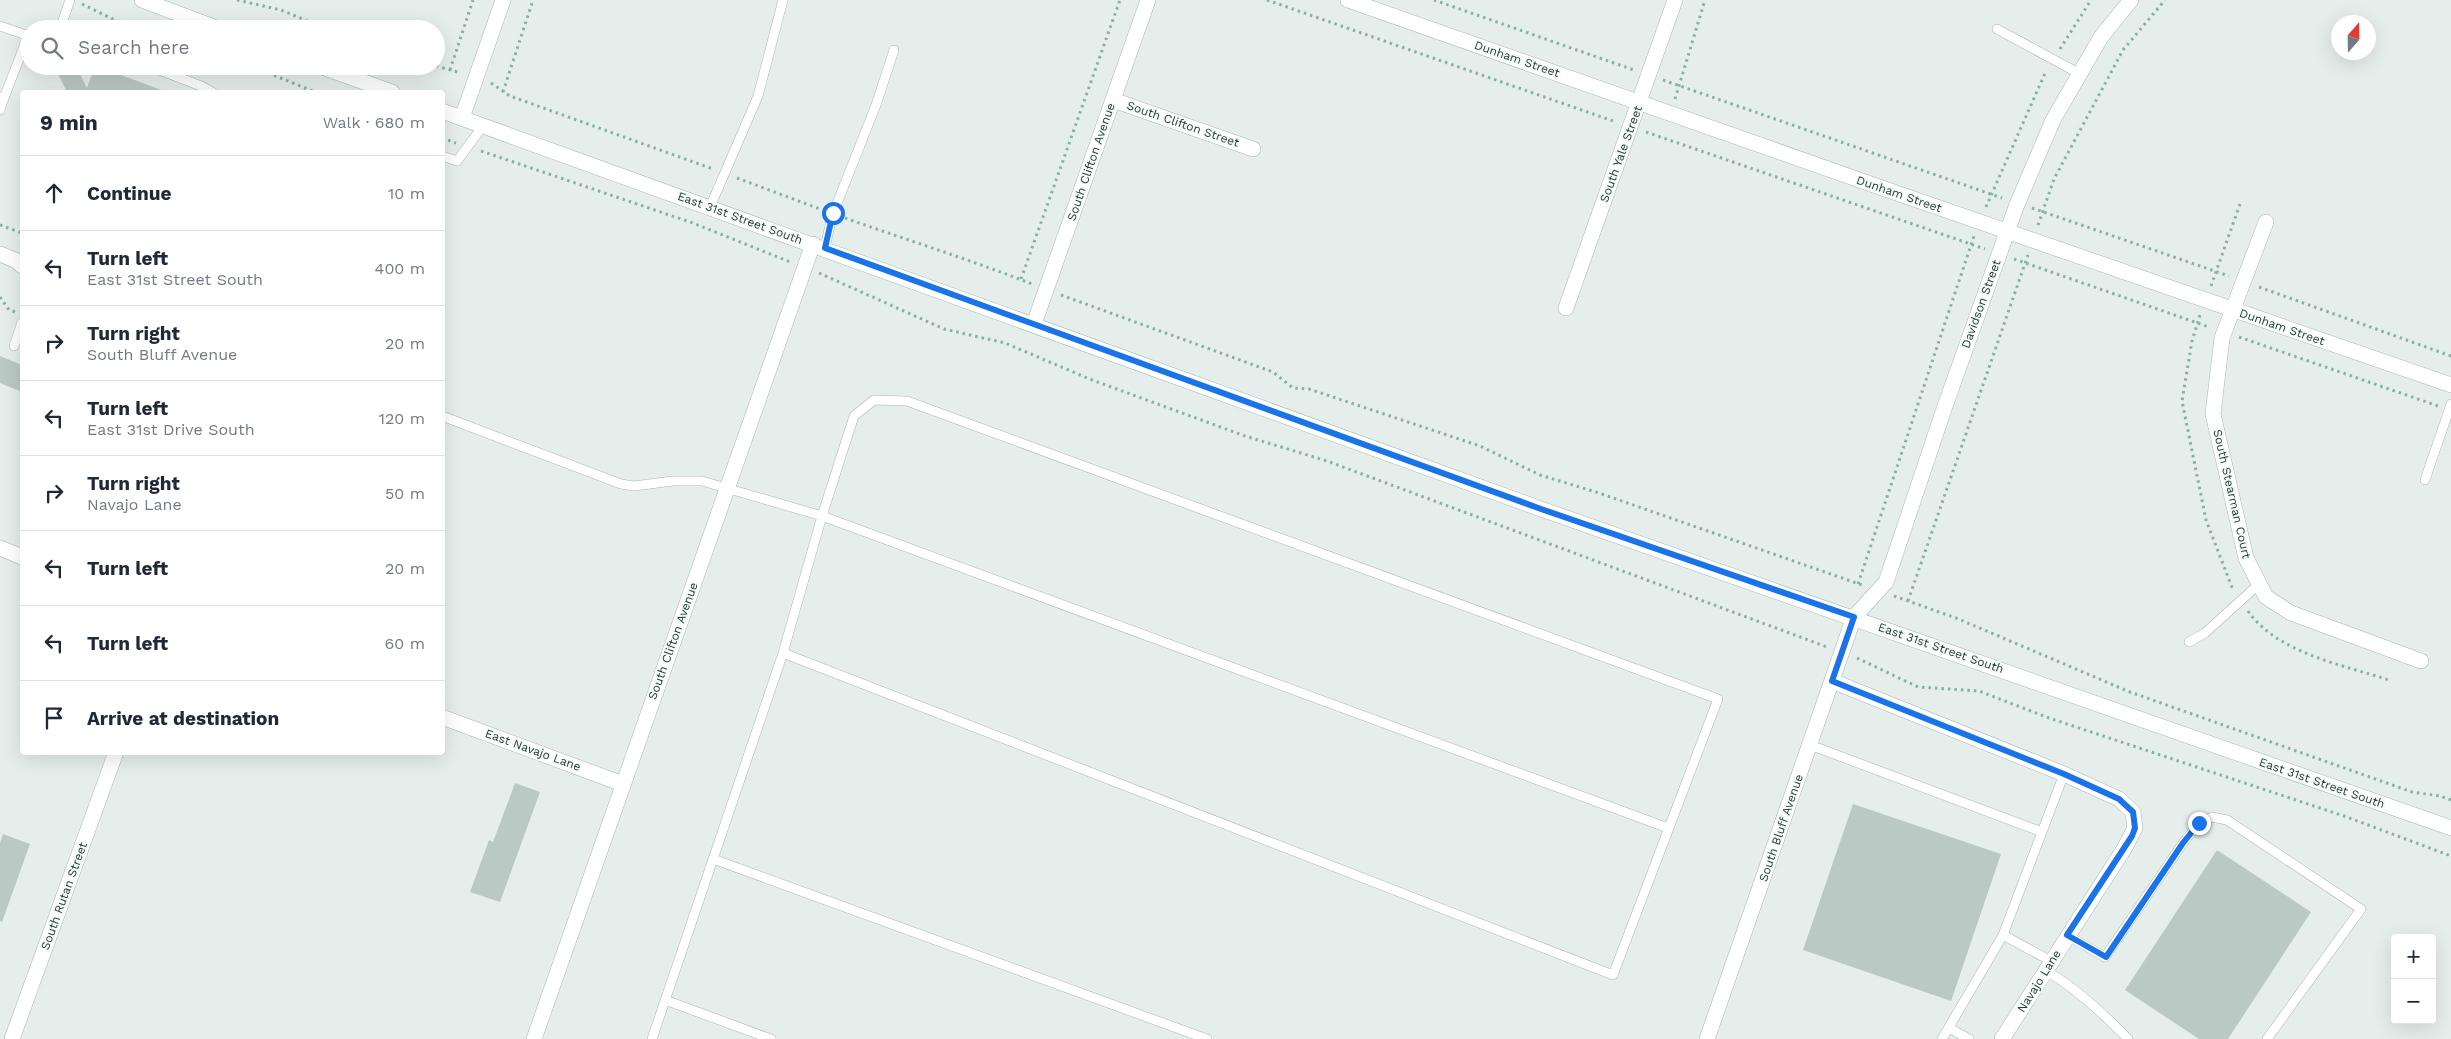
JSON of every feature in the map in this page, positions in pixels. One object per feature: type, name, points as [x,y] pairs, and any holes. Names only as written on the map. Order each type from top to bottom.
[{"type":"street","points":[[142,0],[195,20]]},
{"type":"street","points":[[462,118],[503,0]]},
{"type":"street","name":"South Clifton Avenue","points":[[1034,324],[1148,0]]},
{"type":"street","name":"Dunham Street","points":[[1348,0],[1671,112],[1979,222],[2451,385]]},
{"type":"street","name":"South Yale Street","points":[[1566,308],[1675,0]]},
{"type":"street","name":"Davidson Street","points":[[1854,617],[1886,582],[1944,409],[2007,231],[2053,120],[2101,37],[2131,0]]},
{"type":"street","points":[[339,75],[370,89]]},
{"type":"street","name":"South Clifton Street","points":[[1113,100],[1254,149]]},
{"type":"street","name":"East 31st Street South","points":[[445,112],[1541,509],[1854,617],[2451,828]]},
{"type":"street","name":"South Stearman Court","points":[[2266,222],[2225,332],[2213,414],[2246,558],[2266,597],[2290,614],[2421,661]]},
{"type":"street","name":"South Clifton Avenue","points":[[534,1039],[805,267],[819,246]]},
{"type":"street","points":[[0,254],[17,260],[20,264]]},
{"type":"street","points":[[0,548],[20,556]]},
{"type":"street","name":"South Bluff Avenue","points":[[1707,1039],[1854,617]]},
{"type":"street","points":[[1832,681],[2064,774]]},
{"type":"street","name":"East Navajo Lane","points":[[445,718],[624,784]]},
{"type":"street","name":"South Rutan Street","points":[[12,1039],[115,755]]},
{"type":"street","name":"Navajo Lane","points":[[2002,1039],[2132,836],[2135,820],[2133,812],[2119,799],[2064,774]]},
{"type":"lane","points":[[63,20],[70,0]]},
{"type":"lane","points":[[710,207],[758,96],[782,0]]},
{"type":"lane","points":[[0,26],[20,33]]},
{"type":"lane","points":[[1997,29],[2080,74]]},
{"type":"lane","points":[[819,246],[876,105],[894,50]]},
{"type":"lane","points":[[0,110],[2,97],[20,55]]},
{"type":"lane","points":[[172,75],[208,90]]},
{"type":"lane","points":[[445,157],[457,161],[483,126]]},
{"type":"lane","points":[[14,346],[20,328]]},
{"type":"lane","points":[[652,1039],[783,653],[822,516],[854,416],[874,400],[907,400],[1718,699],[1613,975],[783,653]]},
{"type":"lane","points":[[2425,480],[2450,407]]},
{"type":"lane","points":[[445,417],[621,484],[646,486],[691,480],[822,516],[1668,828]]},
{"type":"lane","points":[[2190,642],[2205,633],[2260,584]]},
{"type":"lane","points":[[1810,745],[2042,832]]},
{"type":"lane","points":[[1942,1039],[2003,935],[2064,774]]},
{"type":"lane","points":[[2067,935],[2106,957],[2183,843],[2199,823],[2212,817],[2227,820],[2361,909],[2267,1039]]},
{"type":"lane","points":[[713,859],[1208,1039]]},
{"type":"lane","points":[[2003,935],[2048,965],[2128,1039]]},
{"type":"lane","points":[[665,1000],[771,1039]]},
{"type":"lane","points":[[1949,1028],[1969,1039]]},
{"type":"path","points":[[70,0],[92,8],[115,20]]},
{"type":"path","points":[[237,0],[281,10],[305,20]]},
{"type":"path","points":[[450,70],[473,0]]},
{"type":"path","points":[[504,92],[533,0]]},
{"type":"path","points":[[1021,279],[1120,0]]},
{"type":"path","points":[[1268,0],[2225,332],[2450,407]]},
{"type":"path","points":[[1434,0],[2244,281],[2451,356]]},
{"type":"path","points":[[1663,138],[1705,0]]},
{"type":"path","points":[[1858,584],[1970,244],[2053,60],[2091,0]]},
{"type":"path","points":[[1908,601],[2054,179],[2123,50],[2165,0]]},
{"type":"path","points":[[445,69],[485,79],[510,96],[1021,279],[1273,372],[1293,388],[1309,388],[1480,446],[1540,475],[1608,496],[1956,618],[2130,692],[2412,792],[2440,796],[2451,800]]},
{"type":"path","points":[[273,75],[310,90]]},
{"type":"path","points":[[445,139],[693,223],[805,267],[944,329],[1004,343],[1092,380],[1244,436],[1327,461],[1869,662],[1918,687],[1979,691],[2049,718],[2334,813],[2451,856]]},
{"type":"path","points":[[0,225],[20,232]]},
{"type":"path","points":[[0,297],[9,310],[20,320]]},
{"type":"building","points":[[58,75],[80,75],[87,88],[92,75],[121,75],[161,90],[66,90]]},
{"type":"building","points":[[0,356],[20,364],[20,391],[0,383]]},
{"type":"building","points":[[515,783],[540,792],[500,902],[470,892],[489,840],[493,842]]},
{"type":"building","points":[[1853,804],[2001,854],[1951,1001],[1803,950]]},
{"type":"building","points":[[3,834],[30,844],[2,922],[0,921],[0,843]]},
{"type":"building","points":[[2217,850],[2311,912],[2228,1039],[2199,1039],[2125,990]]},
{"type":"route","points":[[833,213],[825,248],[1541,509],[1854,617],[1832,681],[2064,774],[2119,799],[2129,806],[2135,820],[2132,836],[2067,935],[2106,957],[2183,843],[2199,823]]}]
